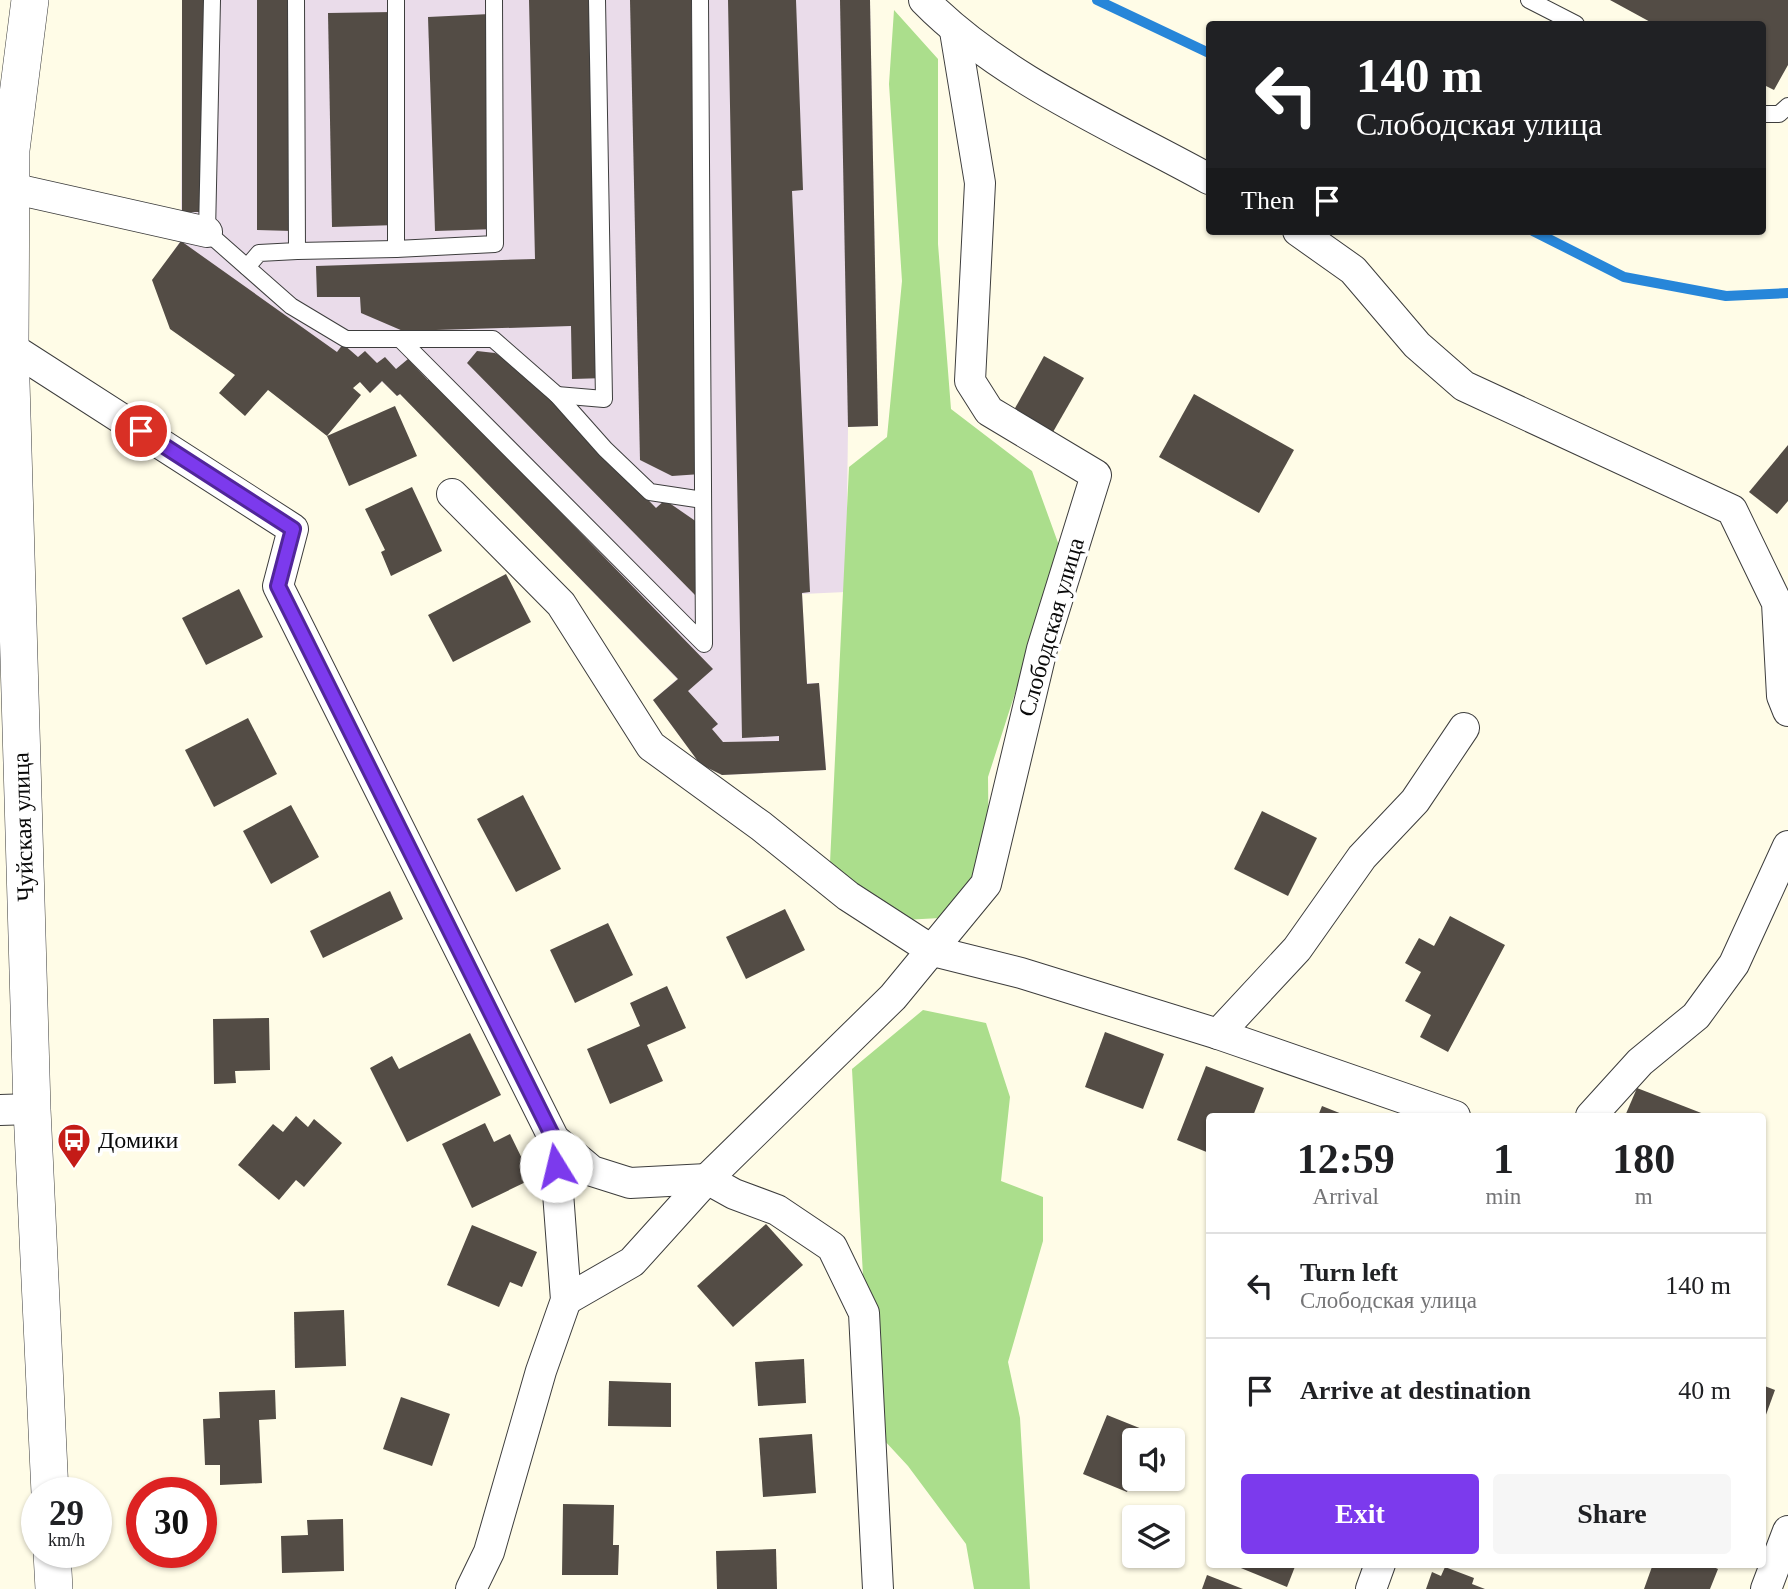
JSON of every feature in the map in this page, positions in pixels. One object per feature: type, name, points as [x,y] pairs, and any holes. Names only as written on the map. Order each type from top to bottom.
[{"type":"street","name":"Чуйская улица","points":[[30,0],[11,150],[9,586],[16,1110],[49,1477]]},
{"type":"street","points":[[925,0],[955,31],[1029,79],[1206,177]]},
{"type":"street","name":"Слободская улица","points":[[566,1300],[632,1262],[707,1179],[893,997],[986,884],[1042,649],[1096,475],[989,411],[970,381],[980,183],[955,31]]},
{"type":"street","points":[[11,188],[207,232]]},
{"type":"street","points":[[1304,235],[1353,270],[1417,345],[1464,386],[1732,510],[1777,603],[1782,696],[1788,711]]},
{"type":"street","points":[[10,347],[293,529],[278,586],[554,1139],[566,1300],[541,1371],[489,1552],[471,1589]]},
{"type":"street","points":[[452,494],[561,604],[651,746],[761,826],[848,896],[933,951],[1021,973],[1218,1034],[1446,1113]]},
{"type":"street","points":[[1218,1034],[1297,949],[1362,857],[1415,801],[1464,729]]},
{"type":"street","points":[[1594,1113],[1640,1062],[1696,1016],[1726,974],[1788,846]]},
{"type":"street","points":[[554,1139],[592,1171],[630,1183],[707,1179],[734,1194],[777,1210],[832,1247],[864,1312],[878,1589]]},
{"type":"street","points":[[1766,1589],[1788,1531]]},
{"type":"street","points":[[53,1568],[54,1589]]},
{"type":"street","points":[[1371,1589],[1379,1568]]},
{"type":"lane","points":[[212,0],[207,232],[291,306],[346,339],[493,339],[557,395],[605,449],[650,492],[703,500]]},
{"type":"lane","points":[[296,0],[297,251]]},
{"type":"lane","points":[[396,0],[396,249]]},
{"type":"lane","points":[[247,267],[259,253],[495,244],[494,0]]},
{"type":"lane","points":[[557,395],[604,399],[597,0]]},
{"type":"lane","points":[[400,339],[704,644],[699,0]]},
{"type":"lane","points":[[1529,0],[1570,21]]},
{"type":"lane","points":[[1766,114],[1779,114],[1788,106]]},
{"type":"shaded area","points":[[182,0],[870,0],[878,426],[848,427],[846,592],[802,594],[807,683],[819,683],[826,770],[722,775],[700,764],[653,700],[677,679],[401,394],[397,396],[382,382],[370,393],[360,382],[165,264],[181,240]]},
{"type":"green space","points":[[894,10],[938,59],[938,244],[951,409],[1032,471],[1061,551],[988,777],[989,874],[940,918],[904,920],[830,863],[849,467],[887,437],[902,281],[889,84]]},
{"type":"green space","points":[[923,1010],[986,1023],[1010,1097],[1001,1181],[1043,1197],[1043,1241],[1008,1362],[1020,1418],[1030,1589],[974,1589],[966,1544],[908,1466],[871,1426],[852,1069]]},
{"type":"building","points":[[182,0],[215,0],[215,212],[182,212]]},
{"type":"building","points":[[257,0],[291,0],[292,231],[257,230]]},
{"type":"building","points":[[529,0],[593,0],[606,378],[572,379],[571,326],[403,331],[361,313],[360,297],[317,297],[316,266],[535,259]]},
{"type":"building","points":[[630,0],[691,0],[701,474],[672,476],[640,460]]},
{"type":"building","points":[[728,0],[796,0],[803,190],[792,191],[810,592],[802,593],[807,684],[819,683],[826,770],[722,775],[700,764],[653,700],[678,679],[400,394],[397,396],[382,381],[370,393],[360,382],[353,388],[361,395],[327,436],[268,390],[245,416],[219,393],[235,375],[170,329],[152,280],[181,241],[337,352],[343,344],[358,357],[365,351],[377,363],[385,357],[396,369],[408,359],[428,380],[430,378],[713,669],[688,691],[718,724],[712,729],[723,742],[779,741],[779,736],[742,738]]},
{"type":"building","points":[[840,0],[870,0],[878,426],[848,427]]},
{"type":"building","points":[[1610,0],[1788,0],[1788,65],[1774,90],[1766,86],[1766,21],[1648,21]]},
{"type":"building","points":[[393,12],[397,225],[332,227],[328,13]]},
{"type":"building","points":[[490,14],[497,229],[435,231],[428,17]]},
{"type":"building","points":[[477,351],[495,353],[522,370],[656,508],[665,500],[707,529],[710,579],[695,595],[467,363]]},
{"type":"building","points":[[1044,356],[1084,378],[1053,432],[1014,410]]},
{"type":"building","points":[[1194,394],[1294,450],[1259,513],[1159,457]]},
{"type":"building","points":[[395,406],[417,456],[349,486],[327,436]]},
{"type":"building","points":[[1788,445],[1788,501],[1777,514],[1749,492]]},
{"type":"building","points":[[412,487],[442,551],[391,576],[381,552],[385,550],[365,509]]},
{"type":"building","points":[[506,574],[531,622],[453,662],[428,615]]},
{"type":"building","points":[[239,589],[263,637],[206,665],[182,618]]},
{"type":"building","points":[[248,718],[277,774],[214,807],[185,750]]},
{"type":"building","points":[[523,795],[561,869],[516,892],[477,819]]},
{"type":"building","points":[[291,805],[319,857],[271,884],[243,831]]},
{"type":"building","points":[[1262,811],[1317,838],[1288,896],[1234,869]]},
{"type":"building","points":[[390,891],[403,919],[323,958],[310,931]]},
{"type":"building","points":[[785,909],[805,950],[746,979],[726,937]]},
{"type":"building","points":[[1450,916],[1505,945],[1448,1052],[1420,1037],[1431,1015],[1405,1001],[1421,972],[1405,963],[1419,938],[1434,946]]},
{"type":"building","points":[[608,923],[633,975],[575,1003],[550,950]]},
{"type":"building","points":[[667,986],[686,1028],[647,1045],[663,1081],[610,1104],[587,1049],[640,1026],[630,1003]]},
{"type":"building","points":[[269,1018],[270,1070],[235,1071],[236,1083],[214,1084],[213,1019]]},
{"type":"building","points":[[1105,1032],[1164,1054],[1143,1109],[1085,1087]]},
{"type":"building","points":[[470,1033],[501,1095],[407,1142],[370,1068],[392,1056],[399,1069]]},
{"type":"building","points":[[1206,1066],[1264,1088],[1254,1113],[1206,1113],[1206,1152],[1177,1140]]},
{"type":"building","points":[[1637,1088],[1701,1113],[1626,1113]]},
{"type":"building","points":[[1322,1106],[1340,1113],[1319,1113]]},
{"type":"building","points":[[296,1116],[308,1127],[314,1119],[342,1143],[304,1187],[296,1180],[279,1200],[238,1165],[273,1124],[283,1132]]},
{"type":"building","points":[[485,1123],[494,1142],[510,1134],[532,1179],[472,1208],[442,1144]]},
{"type":"building","points":[[766,1224],[803,1265],[733,1327],[697,1286]]},
{"type":"building","points":[[472,1225],[537,1252],[522,1287],[510,1282],[499,1307],[447,1285]]},
{"type":"building","points":[[344,1310],[346,1366],[295,1368],[294,1312]]},
{"type":"building","points":[[804,1359],[806,1403],[758,1406],[755,1362]]},
{"type":"building","points":[[609,1381],[671,1383],[671,1427],[608,1426]]},
{"type":"building","points":[[1766,1387],[1775,1390],[1766,1415]]},
{"type":"building","points":[[275,1390],[276,1419],[259,1420],[262,1483],[220,1485],[220,1465],[205,1465],[203,1419],[220,1418],[219,1392]]},
{"type":"building","points":[[401,1397],[450,1414],[432,1466],[383,1449]]},
{"type":"building","points":[[1107,1415],[1140,1428],[1122,1428],[1122,1490],[1083,1474]]},
{"type":"building","points":[[812,1434],[816,1493],[763,1497],[759,1438]]},
{"type":"building","points":[[563,1504],[614,1505],[613,1545],[619,1545],[618,1575],[562,1575]]},
{"type":"building","points":[[343,1519],[344,1571],[282,1573],[281,1536],[308,1535],[307,1520]]},
{"type":"building","points":[[776,1549],[777,1589],[717,1589],[716,1551]]},
{"type":"building","points":[[1241,1568],[1294,1568],[1287,1587]]},
{"type":"building","points":[[1445,1568],[1448,1568],[1474,1578],[1472,1584],[1485,1589],[1426,1589],[1432,1572],[1441,1576]]},
{"type":"building","points":[[1652,1568],[1718,1569],[1710,1589],[1644,1589]]},
{"type":"building","points":[[1207,1575],[1243,1589],[1202,1589]]},
{"type":"waterway","points":[[1097,0],[1206,52]]},
{"type":"waterway","points":[[1541,235],[1624,277],[1726,296],[1788,293]]},
{"type":"place","name":"Домики","points":[[74,1170]]},
{"type":"route","points":[[141,431],[293,529],[278,586],[554,1139],[556,1166]]}]
